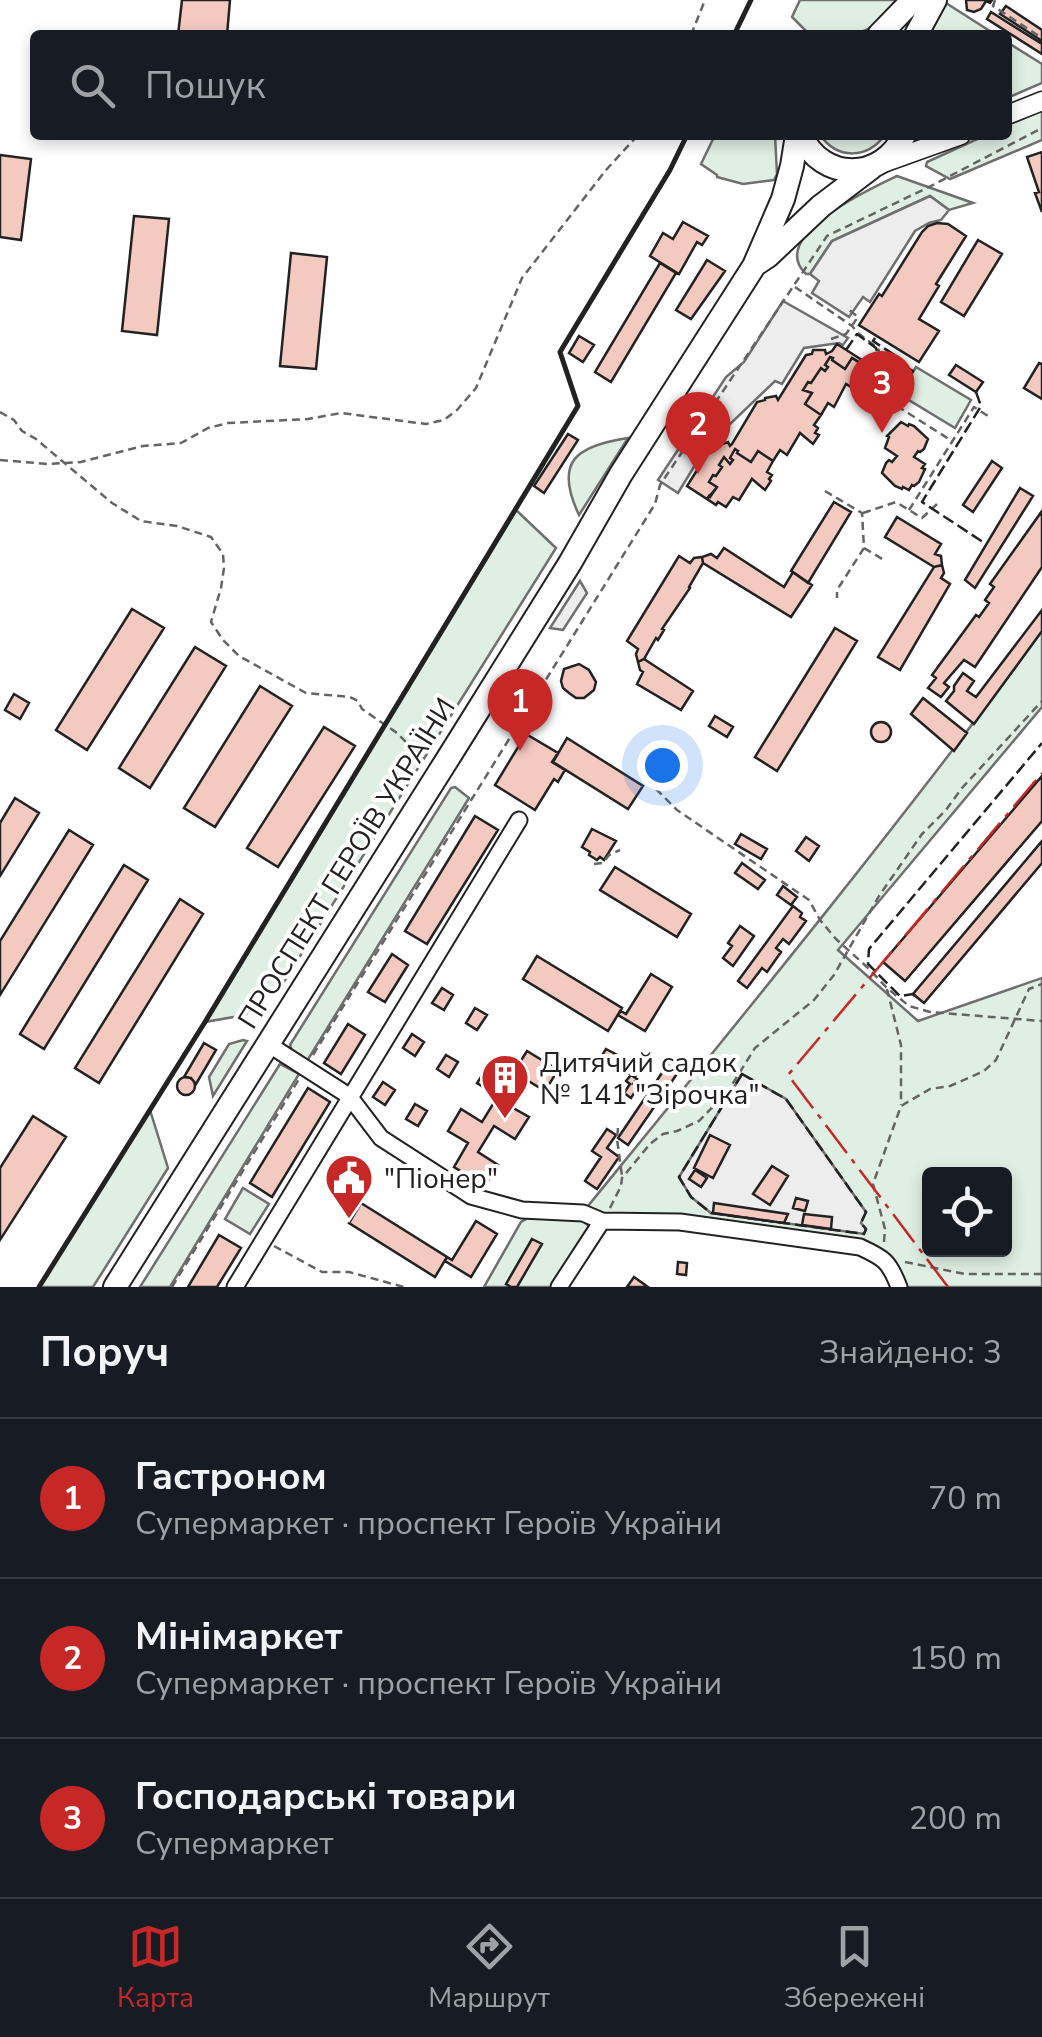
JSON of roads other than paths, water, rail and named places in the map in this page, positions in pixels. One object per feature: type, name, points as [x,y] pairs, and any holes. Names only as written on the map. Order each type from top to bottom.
[{"type":"highway","points":[[884,30],[913,0]]},
{"type":"highway","points":[[919,30],[935,0]]},
{"type":"highway","name":"ПРОСПЕКТ ГЕРОЇВ УКРАЇНИ","points":[[114,1287],[754,266],[783,199],[798,140]]},
{"type":"highway","points":[[802,140],[810,152],[832,167],[845,170],[874,166]]},
{"type":"highway","name":"ПРОСПЕКТ ГЕРОЇВ УКРАЇНИ","points":[[754,266],[821,206],[895,150],[901,140]]},
{"type":"main road","points":[[1012,112],[1042,101]]},
{"type":"main road","points":[[874,166],[947,140]]},
{"type":"street","points":[[234,1287],[520,820]]},
{"type":"street","points":[[268,1044],[350,1096],[381,1138],[470,1196],[522,1210],[583,1213],[602,1221],[680,1222],[860,1246],[882,1257],[892,1268],[899,1287]]},
{"type":"street","points":[[560,1287],[602,1221]]},
{"type":"place","name":"Господарські товари","points":[[882,433]]},
{"type":"place","name":"Мінімаркет","points":[[698,474]]},
{"type":"place","name":"Гастроном","points":[[520,751]]},
{"type":"place","name":"Дитячий садок № 141 \"Зірочка\"","points":[[505,1120]]},
{"type":"place","name":"\"Піонер\"","points":[[349,1220]]}]
